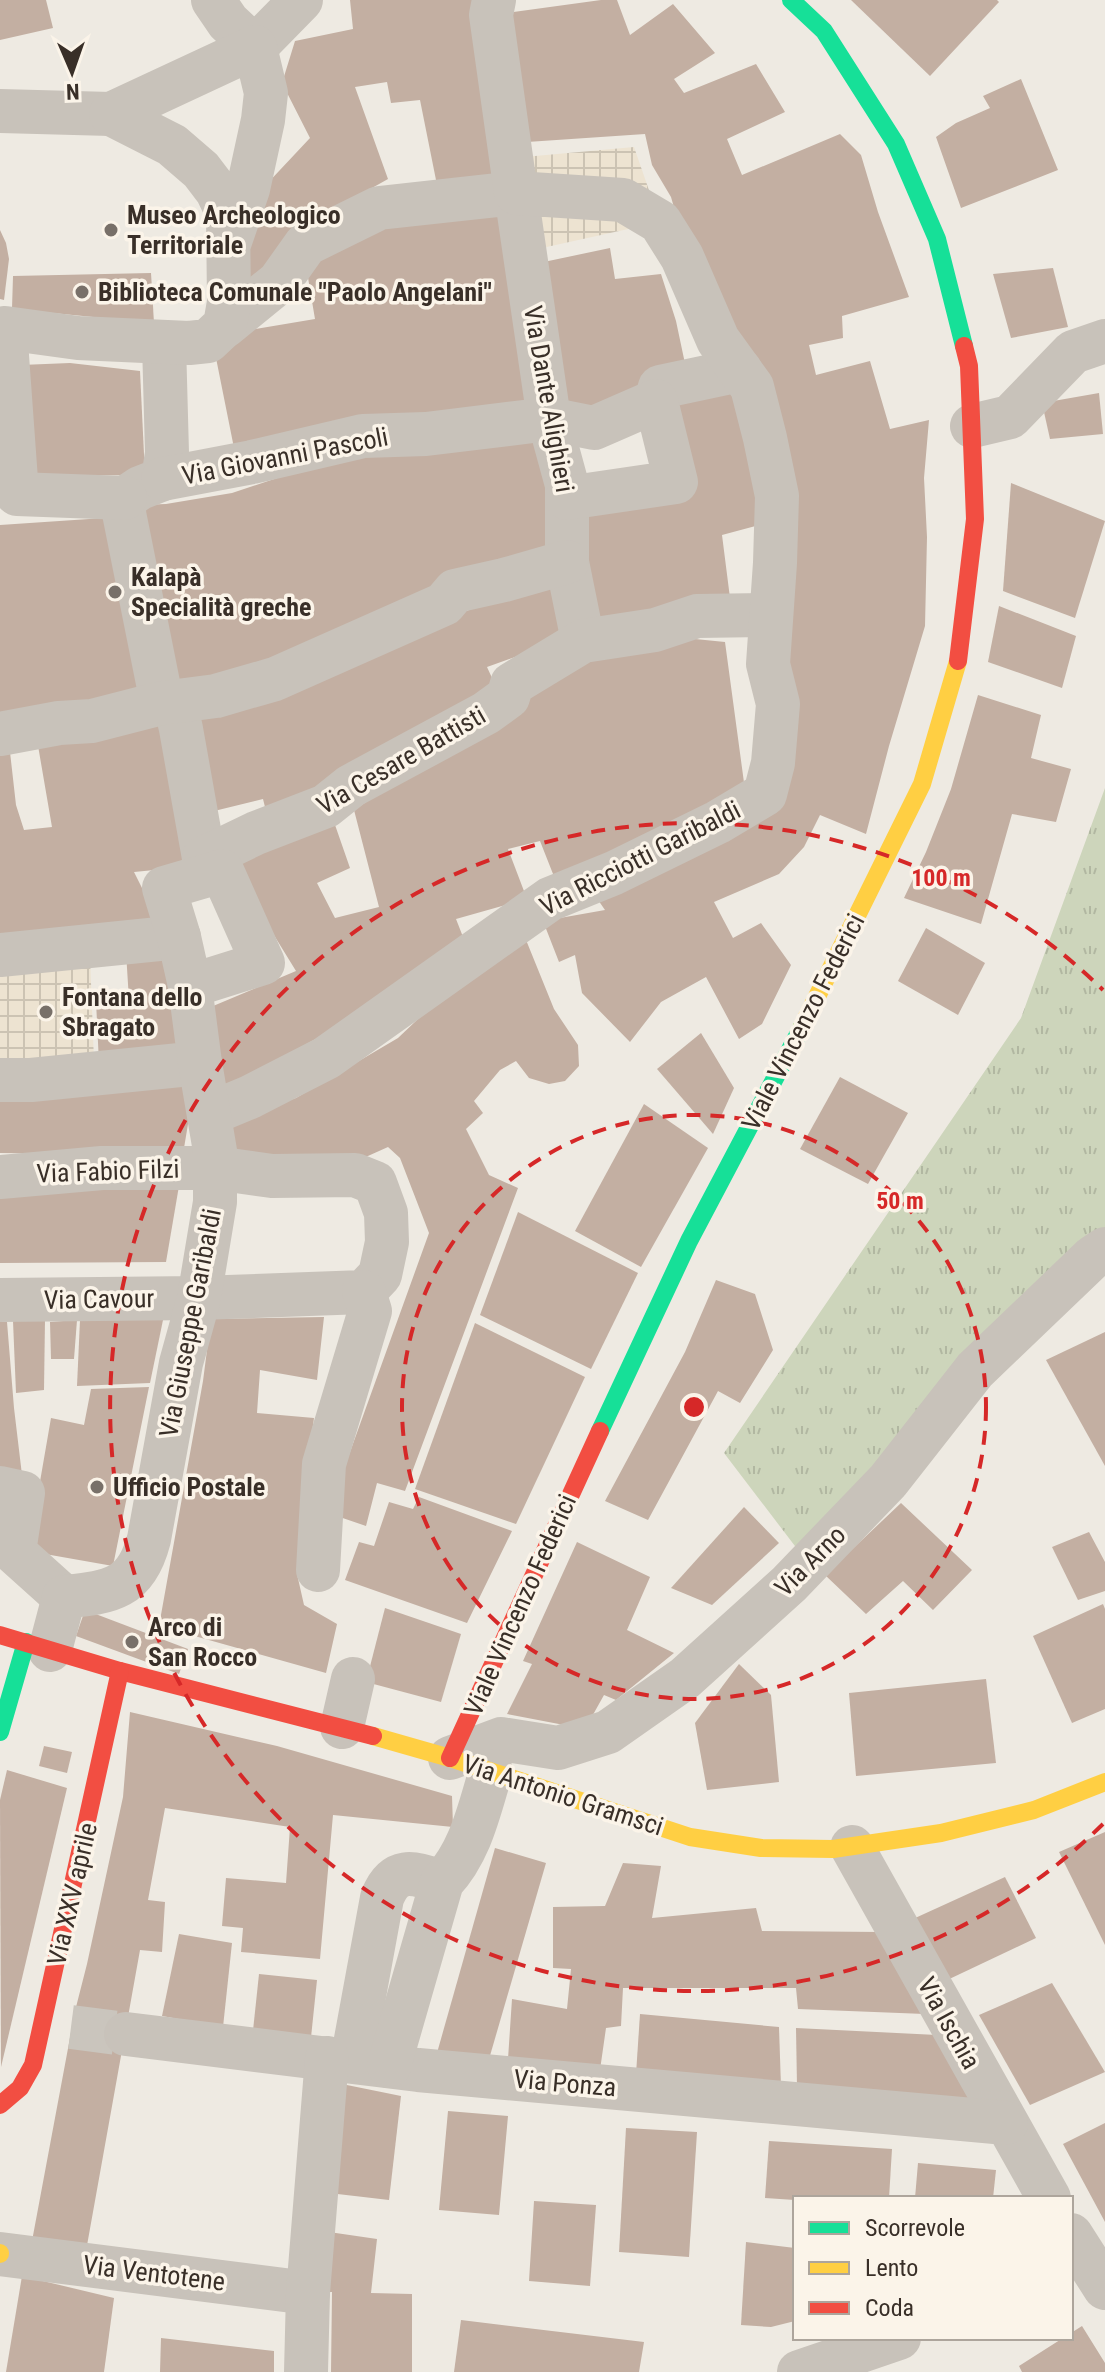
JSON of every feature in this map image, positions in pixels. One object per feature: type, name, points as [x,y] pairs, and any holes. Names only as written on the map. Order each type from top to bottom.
[{"type":"street","points":[[213,0],[228,22],[255,47],[266,93],[248,189],[229,244]]},
{"type":"street","points":[[111,114],[255,47],[301,0]]},
{"type":"street","name":"Viale Vincenzo Federici","points":[[450,1758],[689,1241],[822,988],[922,784],[957,669],[975,519],[969,366],[937,239],[896,144],[824,31],[791,0]]},
{"type":"street","points":[[162,703],[124,505],[8,495],[3,327],[78,338],[164,343],[208,341],[279,282],[306,244],[379,208],[514,176],[492,8]]},
{"type":"street","points":[[0,111],[111,114],[172,145],[201,170],[217,191],[228,214],[229,302],[225,326]]},
{"type":"street","name":"Via Ricciotti Garibaldi","points":[[209,1114],[326,1058],[550,899],[614,873],[718,822],[765,794],[773,763],[778,704],[768,664],[777,496],[752,387],[718,340],[682,257],[660,222],[623,200],[514,176]]},
{"type":"street","name":"Via Dante Alighieri","points":[[514,176],[549,419],[567,485],[567,562],[583,641]]},
{"type":"street","points":[[972,426],[1010,417],[1073,352],[1105,341]]},
{"type":"street","points":[[163,479],[167,453],[164,343]]},
{"type":"street","name":"Via Giovanni Pascoli","points":[[124,505],[140,488],[163,479],[363,436],[426,434],[549,419],[594,428],[656,401],[660,387],[740,370]]},
{"type":"street","points":[[567,498],[676,482],[656,401]]},
{"type":"street","points":[[0,734],[59,723],[92,721],[162,703],[216,696],[275,679],[444,604],[455,591],[567,562]]},
{"type":"street","name":"Via Cesare Battisti","points":[[179,937],[164,888],[206,866],[256,833],[326,806],[351,786],[486,713],[508,697],[512,684],[583,641],[655,630],[697,616],[771,615]]},
{"type":"street","points":[[162,703],[177,711],[206,866],[222,871],[263,963],[190,986]]},
{"type":"street","points":[[0,955],[179,937]]},
{"type":"street","name":"Via Giuseppe Garibaldi","points":[[64,1597],[102,1593],[117,1588],[141,1564],[149,1539],[181,1363],[199,1298],[215,1202],[215,1151],[190,986],[179,937]]},
{"type":"street","points":[[0,1080],[31,1080],[200,1063]]},
{"type":"street","name":"Via Fabio Filzi","points":[[0,1177],[102,1168],[215,1168],[272,1176],[355,1175],[375,1183],[386,1213],[387,1242],[380,1275],[364,1292]]},
{"type":"street","name":"Via Arno","points":[[450,1758],[501,1739],[558,1748],[608,1732],[685,1678],[800,1573],[888,1481],[975,1370],[1105,1249]]},
{"type":"street","points":[[318,1570],[324,1464],[370,1311],[364,1292]]},
{"type":"street","name":"Via Cavour","points":[[0,1300],[364,1292]]},
{"type":"street","points":[[0,1488],[23,1493],[14,1552],[64,1597],[38,1646],[0,1732]]},
{"type":"street","name":"Via Antonio Gramsci","points":[[0,1635],[120,1671],[342,1727],[450,1758],[709,1841],[775,1849],[852,1847],[994,1821],[1034,1810],[1105,1782]]},
{"type":"street","name":"Via XXV aprile","points":[[0,2105],[14,2096],[26,2081],[57,2025],[120,1671]]},
{"type":"street","points":[[342,1727],[353,1679]]},
{"type":"street","points":[[306,2372],[308,2293],[356,2062],[442,1882],[468,1845],[491,1771]]},
{"type":"street","name":"Via Ischia","points":[[852,1847],[1048,2196]]},
{"type":"street","name":"Via Ponza","points":[[126,2034],[356,2062],[1006,2123]]},
{"type":"street","points":[[1073,2239],[1094,2276]]},
{"type":"street","name":"Via Ventotene","points":[[0,2254],[308,2293]]},
{"type":"street","points":[[799,2372],[893,2340]]},
{"type":"green space","points":[[1105,788],[1105,1266],[798,1550],[724,1453],[1021,1018]]},
{"type":"shaded area","points":[[634,147],[660,222],[524,252],[513,158]]},
{"type":"shaded area","name":"Fontana dello Sbragato","points":[[90,956],[94,1061],[0,1072],[0,962]]},
{"type":"building","points":[[0,0],[46,0],[53,28],[0,40]]},
{"type":"building","points":[[350,0],[474,0],[501,182],[438,190],[420,100],[391,103],[387,82],[355,87],[388,179],[308,224],[256,285],[242,276],[264,187],[310,138],[282,83],[295,41],[353,29]]},
{"type":"building","points":[[617,0],[630,35],[673,4],[715,53],[674,79],[684,93],[756,64],[785,112],[727,139],[742,175],[840,134],[861,155],[909,297],[842,316],[843,338],[809,345],[816,375],[870,361],[890,429],[929,420],[924,478],[927,537],[925,626],[866,834],[820,815],[804,847],[779,874],[714,902],[733,938],[761,923],[791,965],[762,1024],[739,1039],[706,977],[661,1002],[630,1042],[582,993],[575,955],[559,962],[543,921],[605,910],[596,897],[689,855],[796,722],[733,339],[679,225],[671,197],[652,165],[645,134],[527,142],[506,13]]},
{"type":"building","points":[[851,0],[997,0],[999,2],[930,76]]},
{"type":"building","points":[[1021,79],[1058,170],[961,208],[936,137],[956,123],[990,108],[983,96]]},
{"type":"building","points":[[502,206],[534,408],[234,448],[216,358],[250,330],[315,319],[304,254],[406,216]]},
{"type":"building","points":[[0,230],[9,259],[4,300],[0,299]]},
{"type":"building","points":[[610,248],[615,279],[661,274],[676,321],[687,373],[605,409],[561,408],[539,263]]},
{"type":"building","points":[[1053,268],[1068,327],[1011,338],[993,274]]},
{"type":"building","name":"Biblioteca Comunale \"Paolo Angelani\"","points":[[151,273],[154,323],[12,309],[13,276]]},
{"type":"building","points":[[70,363],[140,371],[145,475],[31,476],[21,365]]},
{"type":"building","points":[[734,383],[763,524],[722,535],[730,598],[597,623],[580,510],[693,493],[667,392]]},
{"type":"building","points":[[1099,393],[1103,434],[1050,439],[1042,403]]},
{"type":"building","points":[[532,437],[554,488],[550,553],[243,672],[175,682],[140,505],[232,493],[354,456]]},
{"type":"building","points":[[1011,483],[1105,521],[1075,618],[1003,591]]},
{"type":"building","points":[[104,518],[148,696],[0,718],[0,525]]},
{"type":"building","points":[[554,579],[566,639],[487,667],[498,691],[267,815],[263,799],[206,813],[190,712]]},
{"type":"building","points":[[999,606],[1076,636],[1062,688],[988,662]]},
{"type":"building","points":[[685,638],[725,642],[745,790],[555,879],[540,841],[508,849],[527,899],[456,919],[465,942],[384,1002],[222,1090],[206,1009],[296,971],[227,859],[334,822],[350,868],[317,883],[335,918],[379,907],[354,810],[576,664]]},
{"type":"building","points":[[978,695],[1041,715],[1031,758],[1071,769],[1056,822],[1012,814],[981,924],[904,898],[951,789]]},
{"type":"building","points":[[171,715],[195,866],[134,872],[161,926],[0,940],[0,753],[10,752],[16,805],[24,830],[52,827],[36,734]]},
{"type":"building","points":[[926,928],[985,963],[958,1015],[898,981]]},
{"type":"building","points":[[524,935],[554,1009],[578,1045],[579,1066],[565,1081],[549,1084],[529,1078],[516,1061],[500,1070],[474,1101],[483,1113],[466,1129],[489,1175],[518,1188],[405,1491],[377,1483],[366,1526],[328,1513],[429,1233],[400,1158],[388,1147],[359,1160],[312,1160],[234,1150],[228,1120],[296,1098],[398,1038],[459,980]]},
{"type":"building","points":[[176,949],[184,1054],[99,1063],[96,1001],[129,1000],[126,952]]},
{"type":"building","points":[[701,1033],[734,1088],[713,1134],[657,1069]]},
{"type":"building","points":[[187,1076],[190,1112],[184,1148],[84,1154],[0,1153],[0,1095]]},
{"type":"building","points":[[840,1077],[908,1113],[868,1184],[800,1149]]},
{"type":"building","points":[[644,1104],[708,1148],[641,1267],[575,1231]]},
{"type":"building","points":[[180,1180],[166,1262],[0,1263],[0,1184]]},
{"type":"building","points":[[518,1212],[638,1273],[591,1369],[480,1315]]},
{"type":"building","points":[[716,1280],[755,1294],[773,1350],[740,1403],[718,1391],[648,1520],[605,1501],[685,1352]]},
{"type":"building","points":[[324,1317],[317,1380],[260,1370],[257,1413],[314,1418],[297,1574],[304,1605],[337,1624],[326,1673],[159,1626],[203,1381],[211,1319]]},
{"type":"building","points":[[45,1319],[44,1390],[16,1393],[13,1321]]},
{"type":"building","points":[[77,1320],[74,1359],[51,1359],[50,1322]]},
{"type":"building","points":[[80,1320],[163,1320],[150,1383],[77,1386]]},
{"type":"building","points":[[0,1322],[7,1322],[22,1475],[0,1473]]},
{"type":"building","points":[[475,1323],[585,1377],[516,1524],[415,1489]]},
{"type":"building","points":[[1105,1332],[1105,1466],[1046,1360]]},
{"type":"building","points":[[149,1387],[113,1566],[28,1551],[51,1418],[84,1425],[91,1389]]},
{"type":"building","points":[[419,1497],[512,1531],[467,1623],[345,1580],[359,1542],[374,1546],[389,1502],[413,1509]]},
{"type":"building","points":[[901,1503],[972,1570],[933,1610],[903,1581],[866,1614],[825,1575]]},
{"type":"building","points":[[744,1507],[779,1543],[712,1605],[671,1588]]},
{"type":"building","points":[[1089,1532],[1105,1562],[1105,1591],[1078,1600],[1052,1547]]},
{"type":"building","points":[[577,1542],[650,1577],[627,1630],[674,1653],[616,1700],[604,1695],[585,1729],[507,1714],[532,1664],[523,1661]]},
{"type":"building","points":[[1103,1604],[1105,1709],[1072,1723],[1033,1636]]},
{"type":"building","points":[[385,1608],[461,1634],[441,1702],[366,1682]]},
{"type":"building","name":"Arco di San Rocco","points":[[85,1610],[188,1649],[179,1674],[76,1636]]},
{"type":"building","points":[[739,1664],[771,1695],[779,1782],[707,1790],[695,1723]]},
{"type":"building","points":[[986,1679],[996,1763],[856,1776],[849,1693]]},
{"type":"building","points":[[130,1712],[277,1746],[452,1796],[453,1827],[333,1815],[320,1959],[241,1952],[243,1928],[222,1926],[226,1878],[286,1883],[290,1827],[165,1808],[148,1900],[165,1902],[162,1952],[140,1950],[86,2251],[32,2241],[75,2011],[123,1797]]},
{"type":"building","points":[[44,1746],[72,1752],[67,1773],[39,1766]]},
{"type":"building","points":[[7,1770],[67,1788],[1,2067],[0,1800]]},
{"type":"building","points":[[1105,1832],[1105,1945],[1059,1852]]},
{"type":"building","points":[[495,1848],[546,1863],[487,2066],[435,2060]]},
{"type":"building","points":[[623,1863],[661,1866],[652,1918],[756,1908],[762,1931],[882,1932],[925,2014],[798,2009],[796,1988],[623,1988],[621,2026],[606,2028],[600,2070],[508,2059],[512,1999],[567,2009],[571,1969],[553,1968],[553,1907],[605,1906]]},
{"type":"building","points":[[1005,1877],[1036,1938],[943,1982],[913,1919]]},
{"type":"building","points":[[179,1934],[232,1943],[223,2027],[162,2016]]},
{"type":"building","points":[[259,1974],[317,1980],[310,2047],[252,2040]]},
{"type":"building","points":[[1052,1983],[1105,2072],[1030,2105],[979,2015]]},
{"type":"building","points":[[640,2014],[779,2027],[781,2087],[636,2074]]},
{"type":"building","points":[[796,2028],[937,2035],[974,2106],[797,2086]]},
{"type":"building","points":[[337,2083],[401,2096],[389,2200],[329,2193]]},
{"type":"building","points":[[448,2111],[508,2116],[499,2215],[439,2210]]},
{"type":"building","points":[[1105,2123],[1105,2222],[1063,2144]]},
{"type":"building","points":[[626,2128],[697,2132],[689,2257],[619,2252]]},
{"type":"building","points":[[769,2141],[892,2149],[889,2196],[765,2198]]},
{"type":"building","points":[[918,2163],[996,2170],[993,2196],[915,2196]]},
{"type":"building","points":[[534,2201],[596,2205],[590,2286],[529,2281]]},
{"type":"building","points":[[329,2232],[377,2239],[371,2293],[412,2294],[412,2372],[331,2372],[332,2292],[325,2292]]},
{"type":"building","points":[[746,2242],[793,2248],[793,2322],[771,2327],[741,2325]]},
{"type":"building","points":[[22,2276],[114,2298],[104,2372],[6,2372]]},
{"type":"building","points":[[461,2320],[644,2342],[639,2372],[454,2372]]},
{"type":"building","points":[[1082,2326],[1105,2363],[1105,2372],[1022,2372],[1019,2366],[1060,2340],[1073,2340],[1073,2332]]},
{"type":"building","points":[[161,2338],[274,2351],[274,2372],[160,2372]]},
{"type":"tunnel","points":[[71,2027],[126,2034]]},
{"type":"traffic: fast","points":[[791,0],[824,31],[896,144],[937,239],[964,346]]},
{"type":"traffic: fast","points":[[600,1431],[689,1241],[802,1027]]},
{"type":"traffic: fast","points":[[0,1732],[26,1642]]},
{"type":"traffic: slow","points":[[802,1027],[922,784],[958,661]]},
{"type":"traffic: slow","points":[[373,1736],[450,1758],[690,1837],[761,1848],[833,1849],[941,1833],[1034,1810],[1105,1782]]},
{"type":"traffic: jam","points":[[958,661],[975,519],[969,366],[964,346]]},
{"type":"traffic: jam","points":[[450,1758],[600,1431]]},
{"type":"traffic: jam","points":[[0,1635],[120,1671],[373,1736]]},
{"type":"traffic: jam","points":[[0,2105],[20,2088],[33,2065],[120,1671]]},
{"type":"place","name":"Museo Archeologico Territoriale","points":[[111,230]]},
{"type":"place","name":"Biblioteca Comunale \"Paolo Angelani\"","points":[[82,292]]},
{"type":"place","name":"Kalapà Specialità greche","points":[[115,592]]},
{"type":"place","name":"Fontana dello Sbragato","points":[[46,1012]]},
{"type":"place","name":"Ufficio Postale","points":[[97,1487]]},
{"type":"place","name":"Arco di San Rocco","points":[[132,1642]]}]
